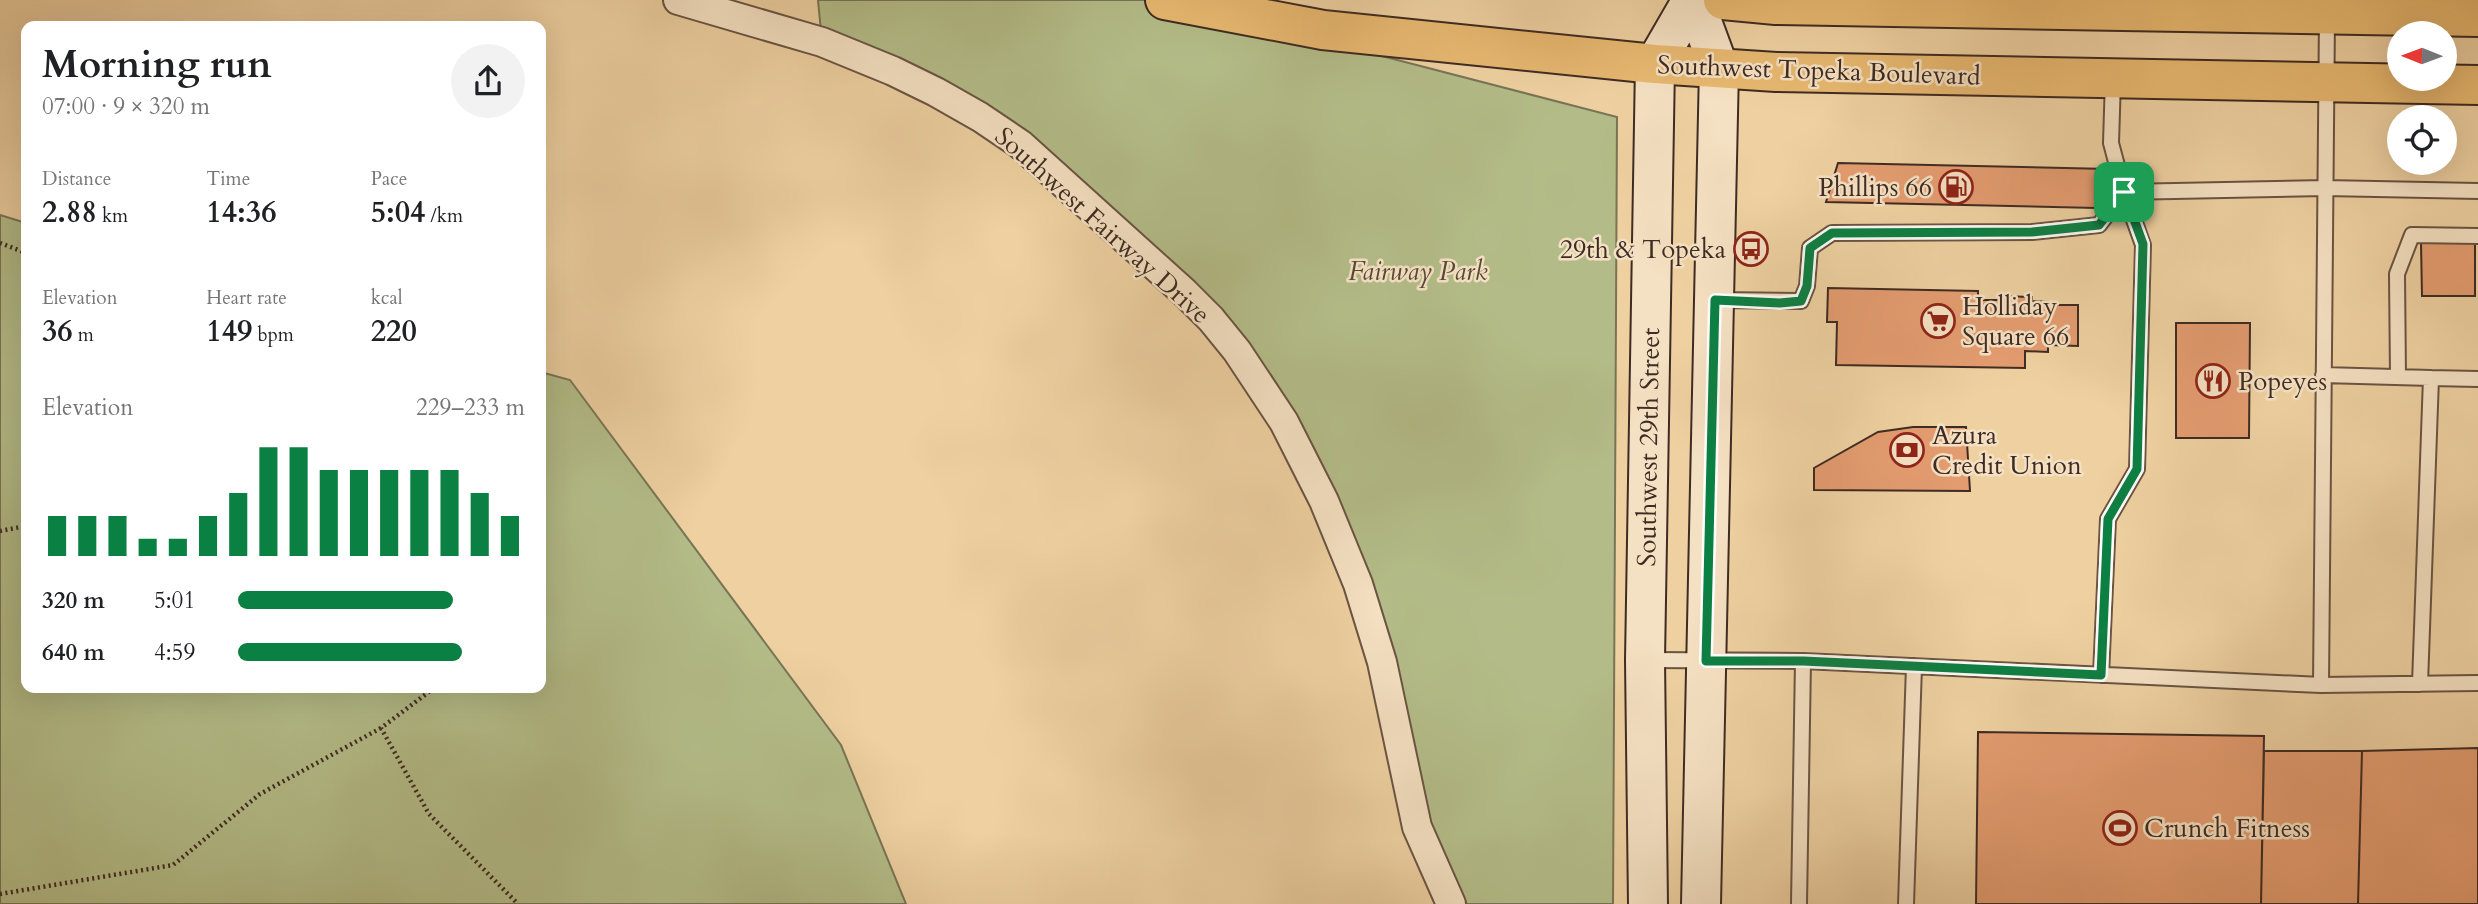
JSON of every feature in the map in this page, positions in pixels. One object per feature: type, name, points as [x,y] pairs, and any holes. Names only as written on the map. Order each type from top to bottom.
[{"type":"main road","name":"Southwest Topeka Boulevard","points":[[1165,0],[1323,30],[1655,64],[1776,72],[2478,85]]},
{"type":"main road","name":"Southwest 29th Street","points":[[1648,904],[1645,660],[1655,64],[1693,0]]},
{"type":"main road","name":"Southwest 29th Street","points":[[1693,0],[1719,68],[1700,904]]},
{"type":"main road","points":[[1723,0],[1776,5],[2251,6],[2478,18]]},
{"type":"street","name":"Southwest Fairway Drive","points":[[678,0],[822,42],[893,71],[979,117],[1020,144],[1211,319],[1237,351],[1284,422],[1329,513],[1358,584],[1382,662],[1417,827],[1451,904]]},
{"type":"lane","points":[[2321,685],[2327,82],[2353,10]]},
{"type":"lane","points":[[2101,675],[2108,519],[2137,469],[2143,244],[2124,192],[2111,143],[2113,78]]},
{"type":"lane","points":[[2124,192],[2325,188],[2478,191]]},
{"type":"lane","points":[[1715,300],[1780,303],[1801,301],[1807,286],[1810,248],[1832,233],[2032,232],[2099,225],[2124,192]]},
{"type":"lane","points":[[2398,377],[2397,274],[2412,235],[2478,236]]},
{"type":"lane","points":[[2323,375],[2478,379]]},
{"type":"lane","points":[[2420,684],[2431,378]]},
{"type":"lane","points":[[1645,660],[1803,661],[2321,685],[2478,683]]},
{"type":"lane","points":[[1799,904],[1803,661]]},
{"type":"lane","points":[[1906,904],[1914,666]]},
{"type":"path","points":[[0,243],[21,251]]},
{"type":"path","points":[[0,531],[21,527]]},
{"type":"path","points":[[0,894],[173,865],[260,794],[381,728],[427,693]]},
{"type":"path","points":[[381,728],[429,814],[518,904]]},
{"type":"green space","name":"Fairway Park","points":[[818,0],[1166,0],[1617,117],[1613,904],[1457,904],[1417,827],[1358,584],[1237,351],[1020,144],[822,42]]},
{"type":"green space","points":[[0,215],[21,221],[21,693],[546,693],[546,373],[570,380],[841,745],[906,904],[0,904]]},
{"type":"building","points":[[1838,163],[2108,169],[2096,208],[1826,202]]},
{"type":"building","points":[[2475,242],[2475,296],[2422,296],[2421,243]]},
{"type":"building","points":[[1828,288],[1978,291],[1978,300],[2000,300],[2000,296],[2032,297],[2032,301],[2049,302],[2049,305],[2078,305],[2078,346],[2048,345],[2048,352],[2025,351],[2025,368],[1836,365],[1837,322],[1827,322]]},
{"type":"building","name":"Popeyes","points":[[2176,323],[2250,323],[2249,438],[2176,438]]},
{"type":"building","name":"Azura Credit Union","points":[[1913,427],[1966,427],[1970,491],[1814,490],[1814,468],[1878,432]]},
{"type":"building","name":"Crunch Fitness","points":[[1978,732],[2264,736],[2261,904],[1976,904]]},
{"type":"building","points":[[2478,748],[2478,904],[2358,904],[2362,751]]},
{"type":"building","points":[[2264,751],[2362,751],[2358,904],[2261,904]]},
{"type":"place","name":"Phillips 66","points":[[1956,187]]},
{"type":"place","name":"29th & Topeka","points":[[1751,249]]},
{"type":"place","name":"Holliday Square 66","points":[[1938,321]]},
{"type":"place","name":"Popeyes","points":[[2213,381]]},
{"type":"place","name":"Azura Credit Union","points":[[1907,450]]},
{"type":"place","name":"Crunch Fitness","points":[[2120,828]]},
{"type":"route","points":[[2124,192],[2143,244],[2137,469],[2108,519],[2101,675],[1803,661],[1706,661],[1715,300],[1780,303],[1801,301],[1807,286],[1810,248],[1832,233],[2032,232],[2099,225],[2124,192]]}]
